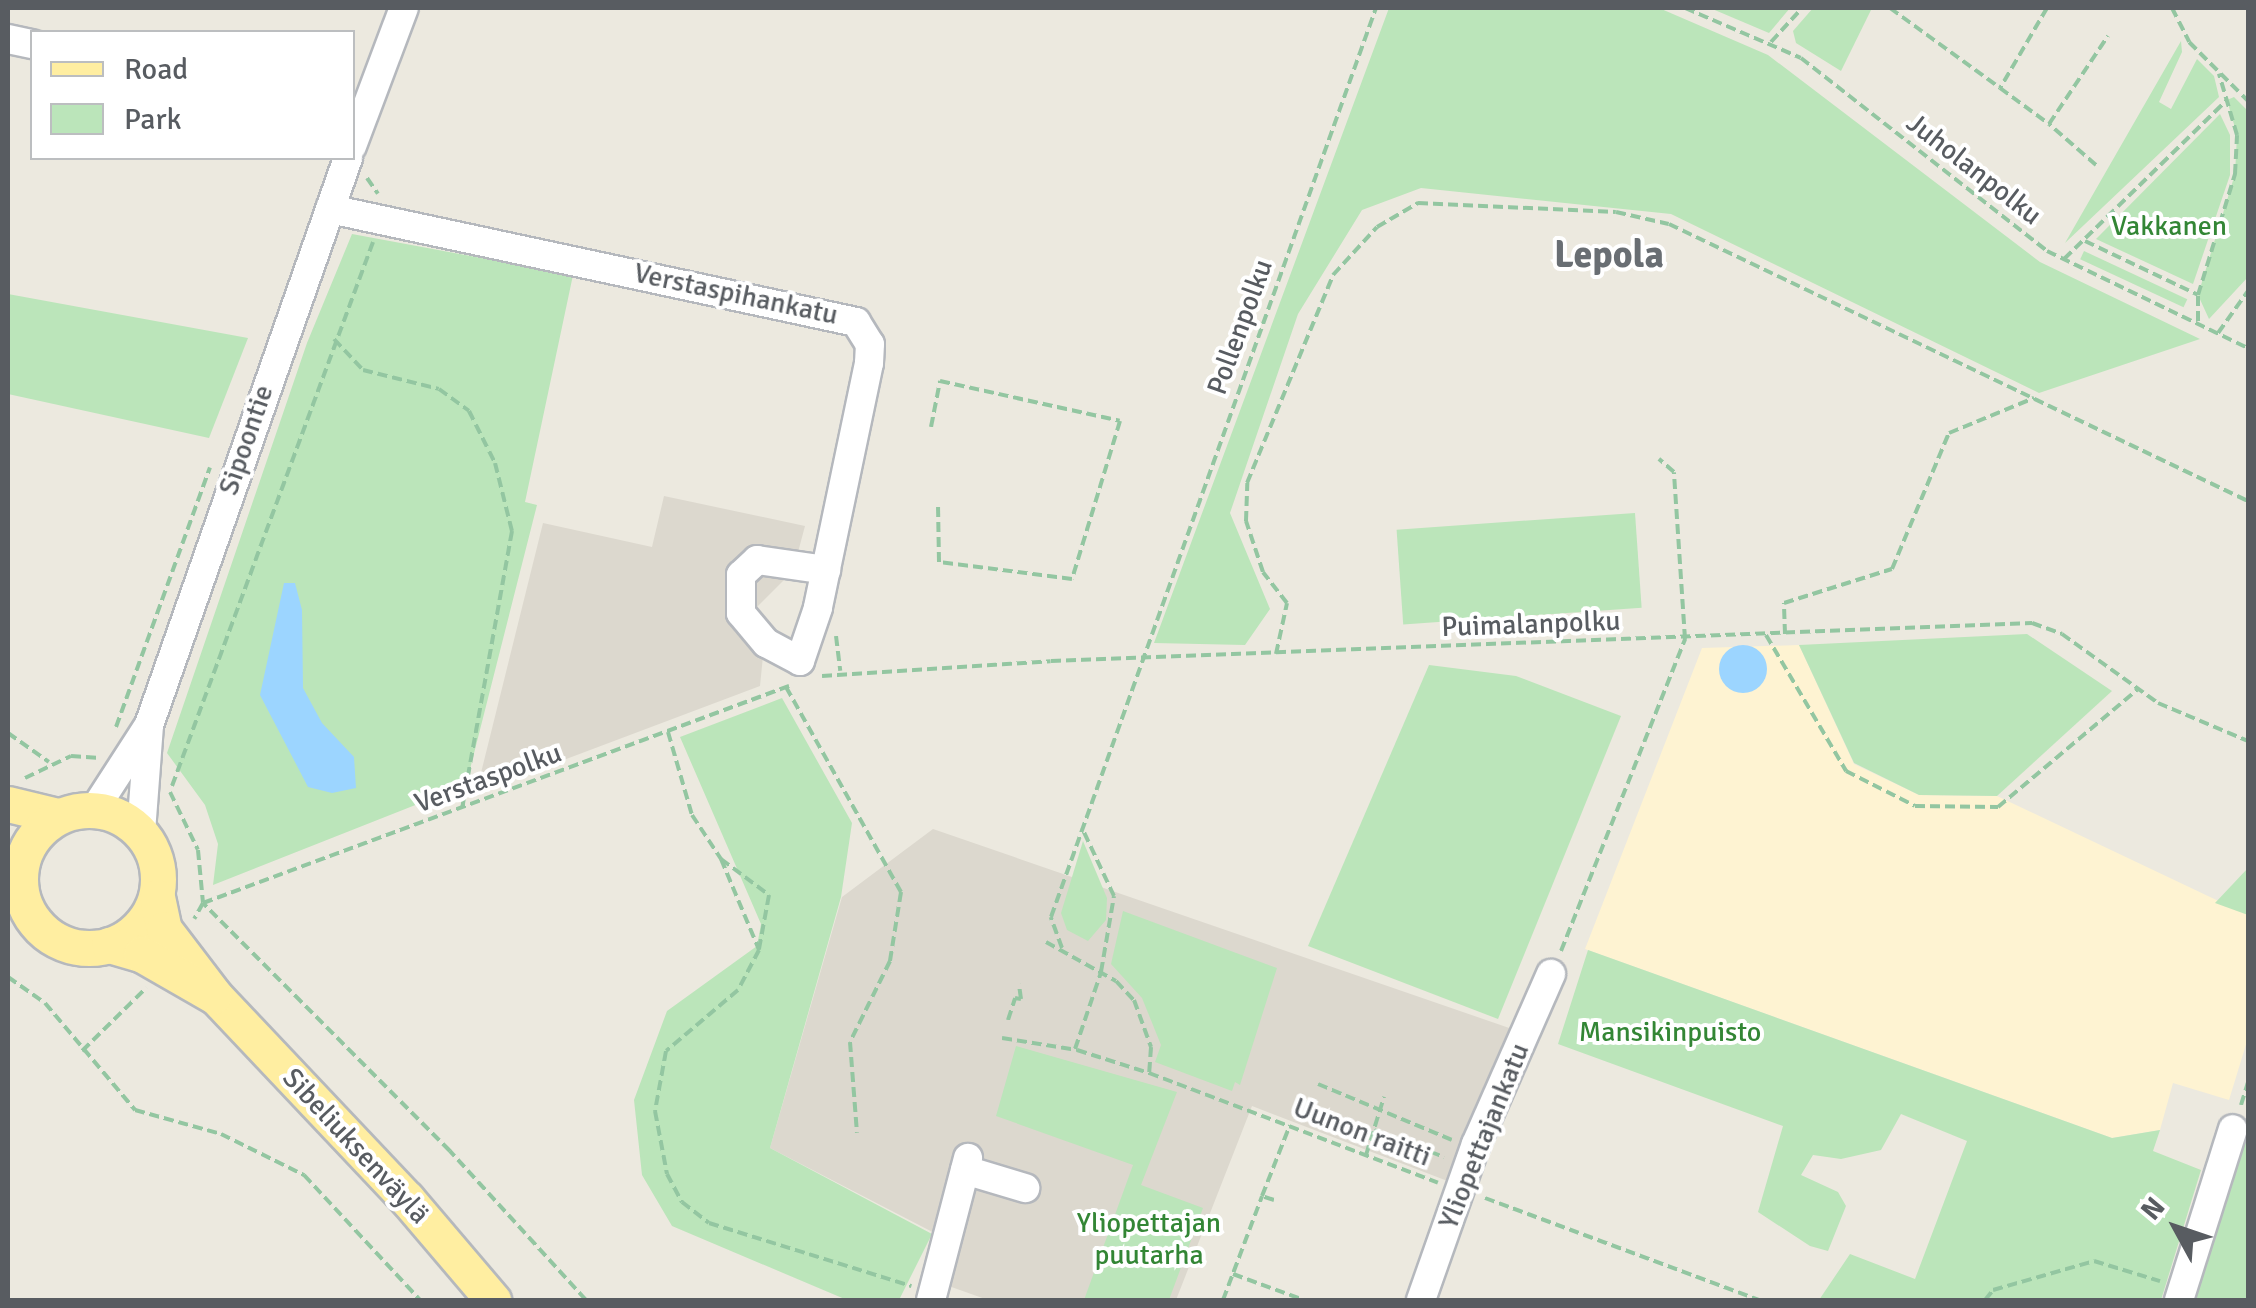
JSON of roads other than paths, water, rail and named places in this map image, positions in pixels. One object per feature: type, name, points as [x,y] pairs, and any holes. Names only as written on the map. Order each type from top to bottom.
[{"type":"main road","points":[[8,804],[58,816],[94,810],[124,818],[142,832],[159,873],[156,897],[130,935],[109,945],[74,946],[43,930],[29,913],[14,857],[58,816]]},
{"type":"main road","name":"Sibeliuksenväylä","points":[[156,897],[164,929],[215,996],[408,1199],[493,1300]]},
{"type":"main road","name":"Sibeliuksenväylä","points":[[109,945],[140,954],[215,996]]},
{"type":"street","points":[[355,130],[360,102],[404,8]]},
{"type":"street","name":"Sipoontie","points":[[94,810],[150,724],[347,160]]},
{"type":"street","name":"Verstaspihankatu","points":[[330,209],[856,322],[870,344],[869,364],[826,570],[800,661],[750,628],[736,602],[740,575],[768,560],[826,570]]},
{"type":"street","name":"Sipoontie","points":[[142,832],[150,724]]},
{"type":"street","name":"Yliopettajankatu","points":[[1421,1300],[1467,1168],[1552,974]]},
{"type":"street","points":[[2181,1294],[2233,1129]]},
{"type":"street","points":[[919,1293],[966,1164],[1025,1188]]},
{"type":"water","points":[[284,583],[295,583],[302,610],[303,688],[322,723],[354,757],[356,788],[332,793],[308,787],[260,695]]},
{"type":"water","points":[[1743,645],[1760,652],[1767,669],[1760,686],[1743,693],[1726,686],[1719,669],[1726,652]]},
{"type":"district","name":"Lepola","points":[[1609,255]]},
{"type":"park label","name":"Vakkanen","points":[[2169,226]]},
{"type":"park label","name":"Mansikinpuisto","points":[[1670,1032]]},
{"type":"park label","name":"Yliopettajan puutarha","points":[[1149,1239]]}]
